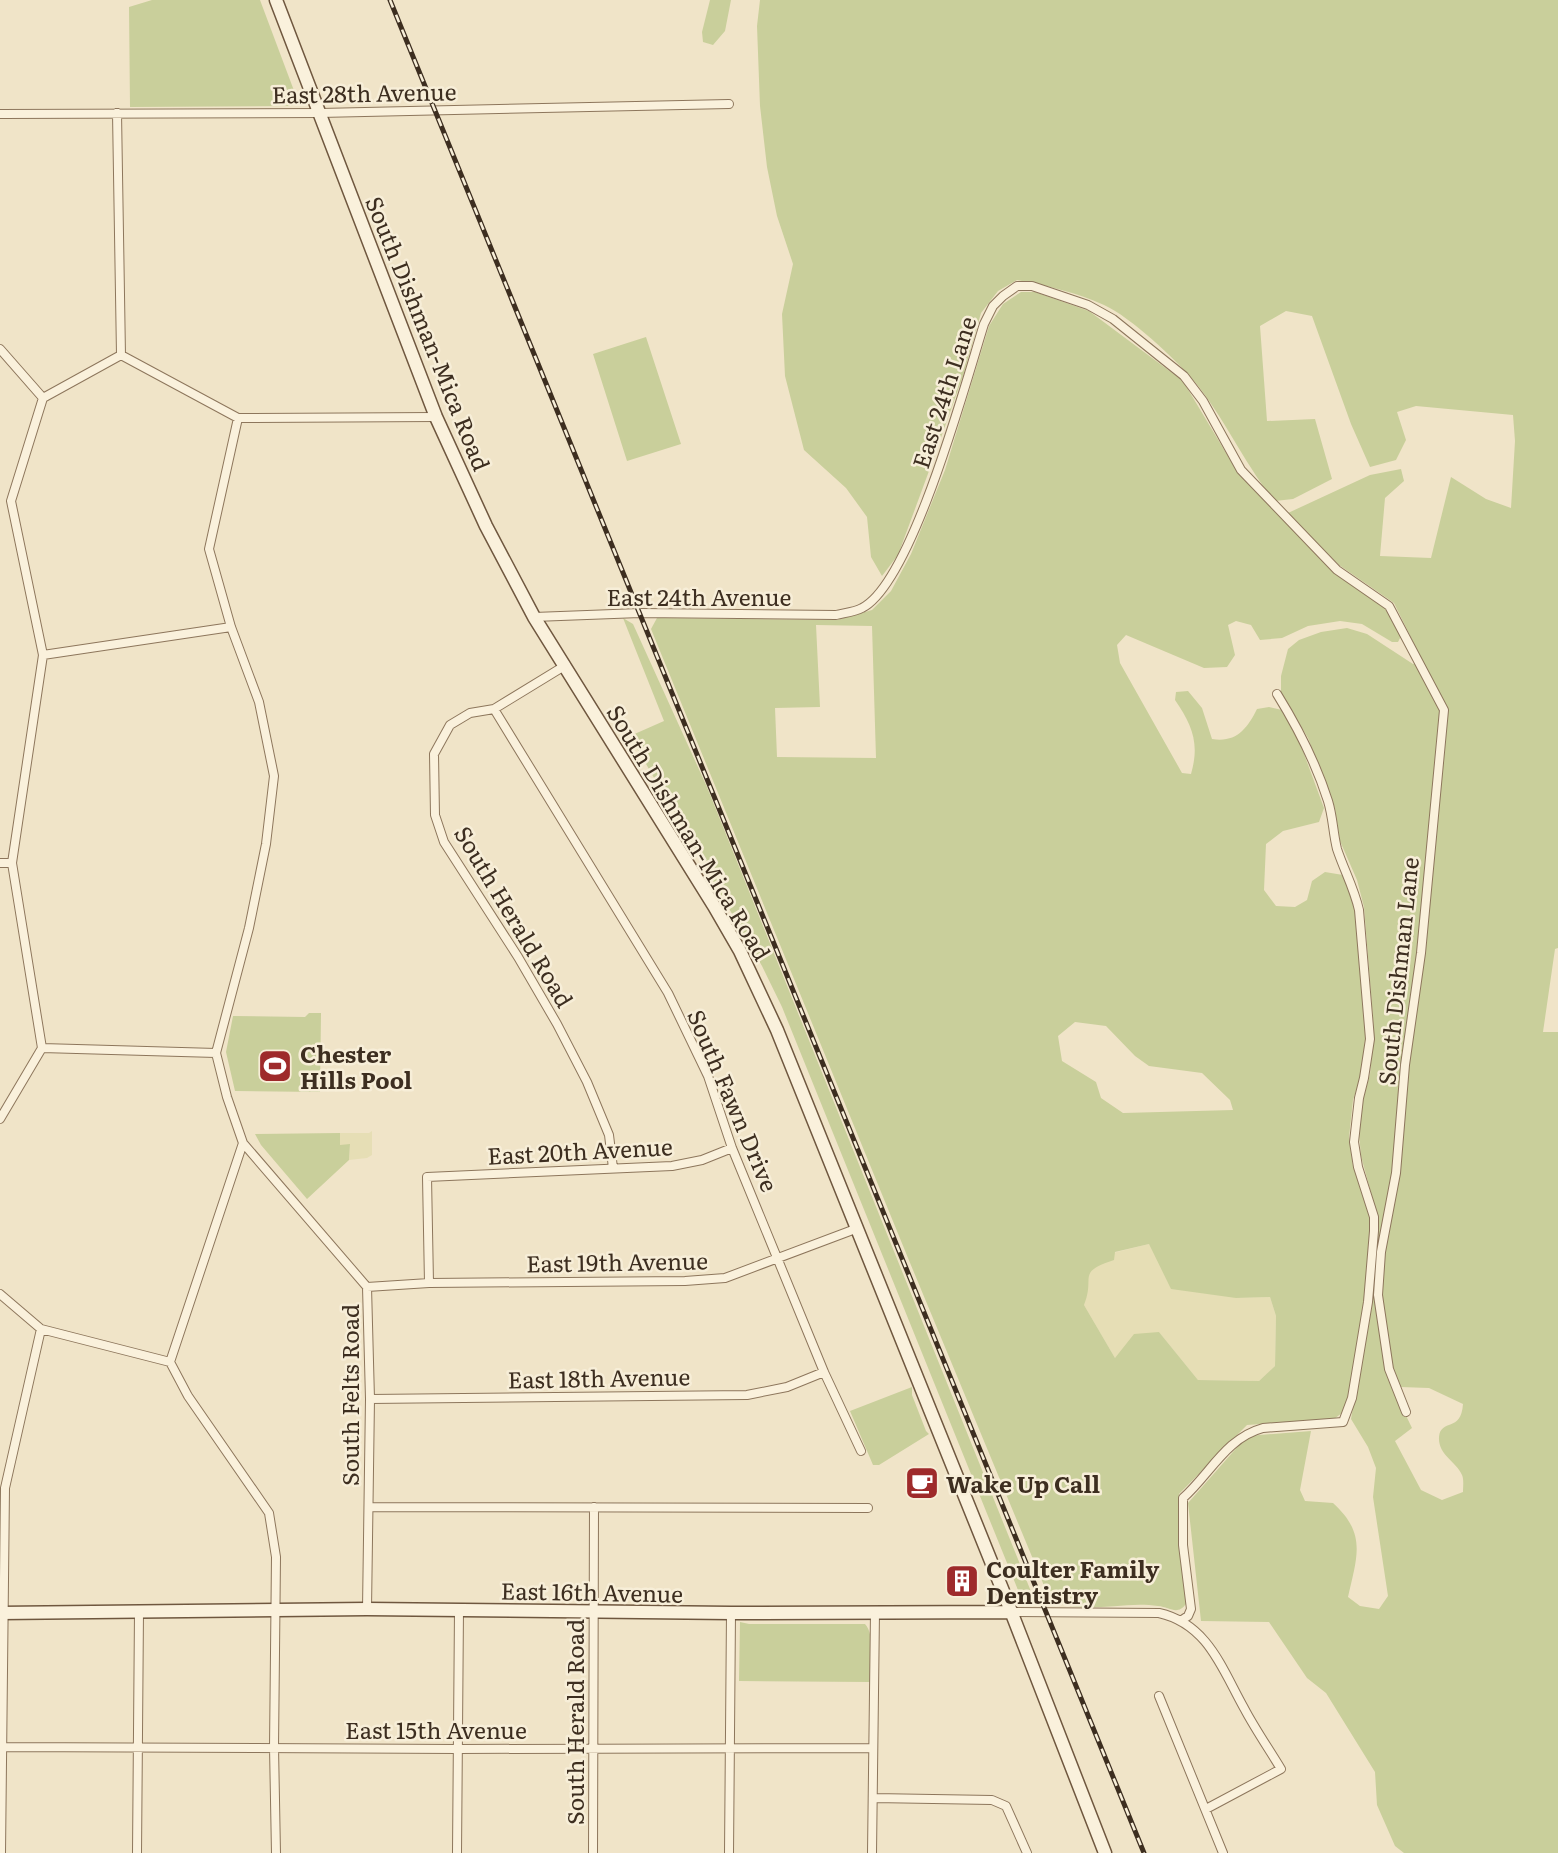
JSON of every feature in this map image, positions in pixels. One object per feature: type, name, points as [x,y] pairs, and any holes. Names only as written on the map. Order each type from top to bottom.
[{"type":"main road","name":"South Dishman-Mica Road","points":[[276,0],[436,418],[486,526],[534,617],[740,951],[777,1030],[1012,1612],[1105,1853]]},
{"type":"main road","name":"East 16th Avenue","points":[[2,1613],[367,1609],[731,1613],[1012,1612]]},
{"type":"street","name":"East 28th Avenue","points":[[0,114],[320,113],[729,104]]},
{"type":"street","points":[[117,113],[121,355]]},
{"type":"street","name":"East 24th Lane","points":[[863,608],[884,589],[903,555],[939,468],[984,324],[993,306],[1017,286],[1032,286],[1088,305],[1113,319],[1184,376],[1203,401],[1241,470],[1337,570]]},
{"type":"street","points":[[0,349],[43,398]]},
{"type":"street","points":[[0,1119],[42,1048],[12,863],[43,655],[10,501],[43,398],[121,355]]},
{"type":"street","points":[[121,355],[238,418],[436,418]]},
{"type":"street","points":[[238,418],[209,549],[231,627],[259,702],[274,776],[266,844],[249,928],[216,1053],[227,1097],[243,1143],[170,1362],[188,1396],[268,1513],[276,1557],[276,1853]]},
{"type":"street","name":"South Dishman Lane","points":[[1337,570],[1389,606],[1444,710],[1421,953],[1405,1065],[1396,1172],[1381,1252],[1378,1294],[1389,1369],[1406,1412]]},
{"type":"street","name":"East 24th Avenue","points":[[534,617],[640,613],[836,615],[863,608]]},
{"type":"street","points":[[43,655],[231,627]]},
{"type":"street","name":"South Herald Road","points":[[566,665],[494,709],[470,713],[450,725],[434,754],[435,815],[444,842],[518,957],[581,1070],[609,1135],[613,1168]]},
{"type":"street","points":[[1206,1810],[1281,1769],[1243,1707],[1218,1656],[1197,1631],[1182,1620],[1188,1616],[1191,1609],[1183,1545],[1183,1498],[1200,1483],[1217,1458],[1242,1436],[1252,1431],[1343,1422],[1353,1393],[1371,1280],[1374,1217],[1358,1167],[1354,1142],[1370,1039],[1359,910],[1350,878],[1337,848],[1332,813],[1324,791],[1303,738],[1277,694]]},
{"type":"street","name":"South Fawn Drive","points":[[494,709],[667,993],[708,1076],[733,1148],[824,1372],[861,1451]]},
{"type":"street","points":[[0,863],[12,863]]},
{"type":"street","points":[[42,1048],[216,1053]]},
{"type":"street","name":"South Felts Road","points":[[243,1143],[367,1287],[370,1399],[367,1609]]},
{"type":"street","name":"East 20th Avenue","points":[[429,1283],[427,1177],[671,1166],[702,1160],[733,1148]]},
{"type":"street","name":"East 19th Avenue","points":[[367,1287],[429,1283],[685,1281],[725,1278],[858,1228]]},
{"type":"street","points":[[0,1294],[41,1328],[170,1362]]},
{"type":"street","points":[[1,1853],[5,1488],[41,1328]]},
{"type":"street","name":"East 18th Avenue","points":[[370,1399],[747,1395],[787,1387],[824,1372]]},
{"type":"street","points":[[369,1507],[868,1508]]},
{"type":"street","name":"South Herald Road","points":[[593,1853],[594,1507]]},
{"type":"street","points":[[457,1853],[459,1610]]},
{"type":"street","points":[[137,1853],[139,1612]]},
{"type":"street","points":[[872,1853],[875,1612]]},
{"type":"street","name":"East 16th Avenue","points":[[1012,1612],[1160,1613],[1182,1620]]},
{"type":"street","points":[[729,1853],[731,1613]]},
{"type":"street","points":[[1159,1696],[1223,1853]]},
{"type":"street","name":"East 15th Avenue","points":[[1,1747],[873,1748]]},
{"type":"street","points":[[874,1798],[992,1800],[1006,1806],[1027,1853]]},
{"type":"shaded area","points":[[372,1131],[372,1155],[349,1160],[350,1145],[339,1145],[340,1133]]},
{"type":"shaded area","points":[[1149,1244],[1236,1298],[1270,1297],[1276,1316],[1275,1366],[1259,1381],[1198,1380],[1159,1332],[1115,1358],[1081,1300],[1076,1272],[1093,1258]]},
{"type":"green space","points":[[152,0],[260,0],[296,101],[292,106],[130,107],[129,7]]},
{"type":"green space","points":[[710,0],[731,0],[725,31],[713,45],[703,42],[702,32]]},
{"type":"green space","points":[[760,0],[1558,0],[1558,948],[1555,949],[1543,1032],[1558,1032],[1558,1853],[1404,1853],[1395,1846],[1377,1805],[1375,1772],[1326,1693],[1307,1678],[1269,1622],[1201,1621],[1188,1503],[1247,1436],[1311,1431],[1300,1490],[1305,1501],[1333,1503],[1351,1525],[1357,1546],[1348,1597],[1360,1606],[1379,1609],[1388,1596],[1373,1497],[1376,1468],[1368,1447],[1351,1419],[1371,1302],[1377,1215],[1361,1156],[1359,1133],[1363,1100],[1370,1074],[1374,1031],[1364,907],[1357,880],[1340,841],[1335,809],[1308,738],[1281,693],[1281,676],[1288,649],[1299,640],[1321,632],[1347,628],[1367,634],[1413,664],[1422,660],[1394,603],[1339,565],[1288,513],[1370,475],[1401,469],[1404,481],[1385,498],[1380,556],[1431,558],[1451,477],[1486,499],[1511,508],[1515,441],[1513,415],[1416,406],[1397,412],[1406,440],[1396,460],[1370,467],[1351,424],[1312,316],[1286,311],[1260,326],[1267,421],[1315,419],[1332,479],[1293,499],[1275,501],[1205,395],[1152,339],[1115,311],[1093,300],[1017,280],[998,291],[981,313],[963,376],[898,555],[882,576],[871,557],[867,517],[846,488],[804,450],[785,376],[782,314],[793,264],[777,216],[767,167],[760,106],[757,26]],"holes":[[[1400,1387],[1429,1388],[1463,1404],[1459,1419],[1443,1428],[1439,1437],[1441,1449],[1462,1475],[1463,1492],[1442,1500],[1421,1490],[1395,1441],[1412,1428],[1394,1391]]]},
{"type":"green space","points":[[1021,292],[1035,292],[1089,311],[1183,381],[1238,473],[1335,574],[1386,608],[1401,636],[1398,642],[1392,642],[1362,624],[1340,621],[1308,626],[1282,638],[1260,640],[1251,625],[1236,621],[1228,625],[1235,655],[1227,667],[1204,668],[1126,635],[1117,645],[1120,663],[1182,773],[1191,774],[1195,753],[1193,735],[1175,700],[1176,692],[1188,691],[1202,708],[1212,739],[1228,739],[1240,733],[1257,709],[1269,707],[1282,710],[1300,743],[1324,808],[1319,822],[1283,831],[1266,844],[1264,890],[1276,906],[1295,907],[1307,900],[1312,881],[1325,872],[1343,875],[1356,912],[1366,1031],[1361,1076],[1353,1100],[1349,1137],[1353,1166],[1371,1218],[1366,1292],[1348,1398],[1342,1413],[1334,1419],[1247,1425],[1179,1494],[1186,1604],[1180,1610],[1147,1605],[1076,1607],[1065,1605],[1045,1588],[651,629],[657,618],[837,620],[872,610],[891,591],[911,554],[945,470],[989,326],[1003,304]],"holes":[[[816,625],[872,626],[876,758],[777,757],[775,708],[820,707]],[[1075,1022],[1106,1026],[1135,1056],[1149,1066],[1202,1073],[1230,1100],[1233,1110],[1123,1113],[1101,1098],[1096,1082],[1062,1061],[1058,1036]],[[1149,1244],[1171,1289],[1236,1298],[1270,1297],[1276,1316],[1275,1366],[1259,1381],[1198,1380],[1159,1332],[1134,1334],[1115,1358],[1084,1305],[1091,1272],[1114,1260],[1115,1252]]]},
{"type":"green space","points":[[646,337],[681,444],[627,461],[593,354]]},
{"type":"green space","points":[[623,618],[633,624],[707,787],[1036,1604],[1026,1604],[1022,1600],[782,1007],[762,966],[630,736],[664,721]]},
{"type":"green space","name":"Chester Hills Pool","points":[[309,1013],[321,1013],[320,1092],[235,1091],[226,1052],[233,1016],[305,1017]]},
{"type":"green space","points":[[340,1133],[340,1145],[350,1144],[349,1160],[307,1199],[261,1145],[255,1134]]},
{"type":"green space","points":[[912,1387],[912,1395],[929,1434],[879,1465],[873,1465],[850,1411]]},
{"type":"green space","points":[[740,1622],[865,1624],[871,1643],[870,1682],[739,1681]]},
{"type":"railway","points":[[390,0],[1144,1853]]},
{"type":"place","name":"Chester Hills Pool","points":[[275,1066]]},
{"type":"place","name":"Wake Up Call","points":[[922,1483]]},
{"type":"place","name":"Coulter Family Dentistry","points":[[962,1581]]}]
